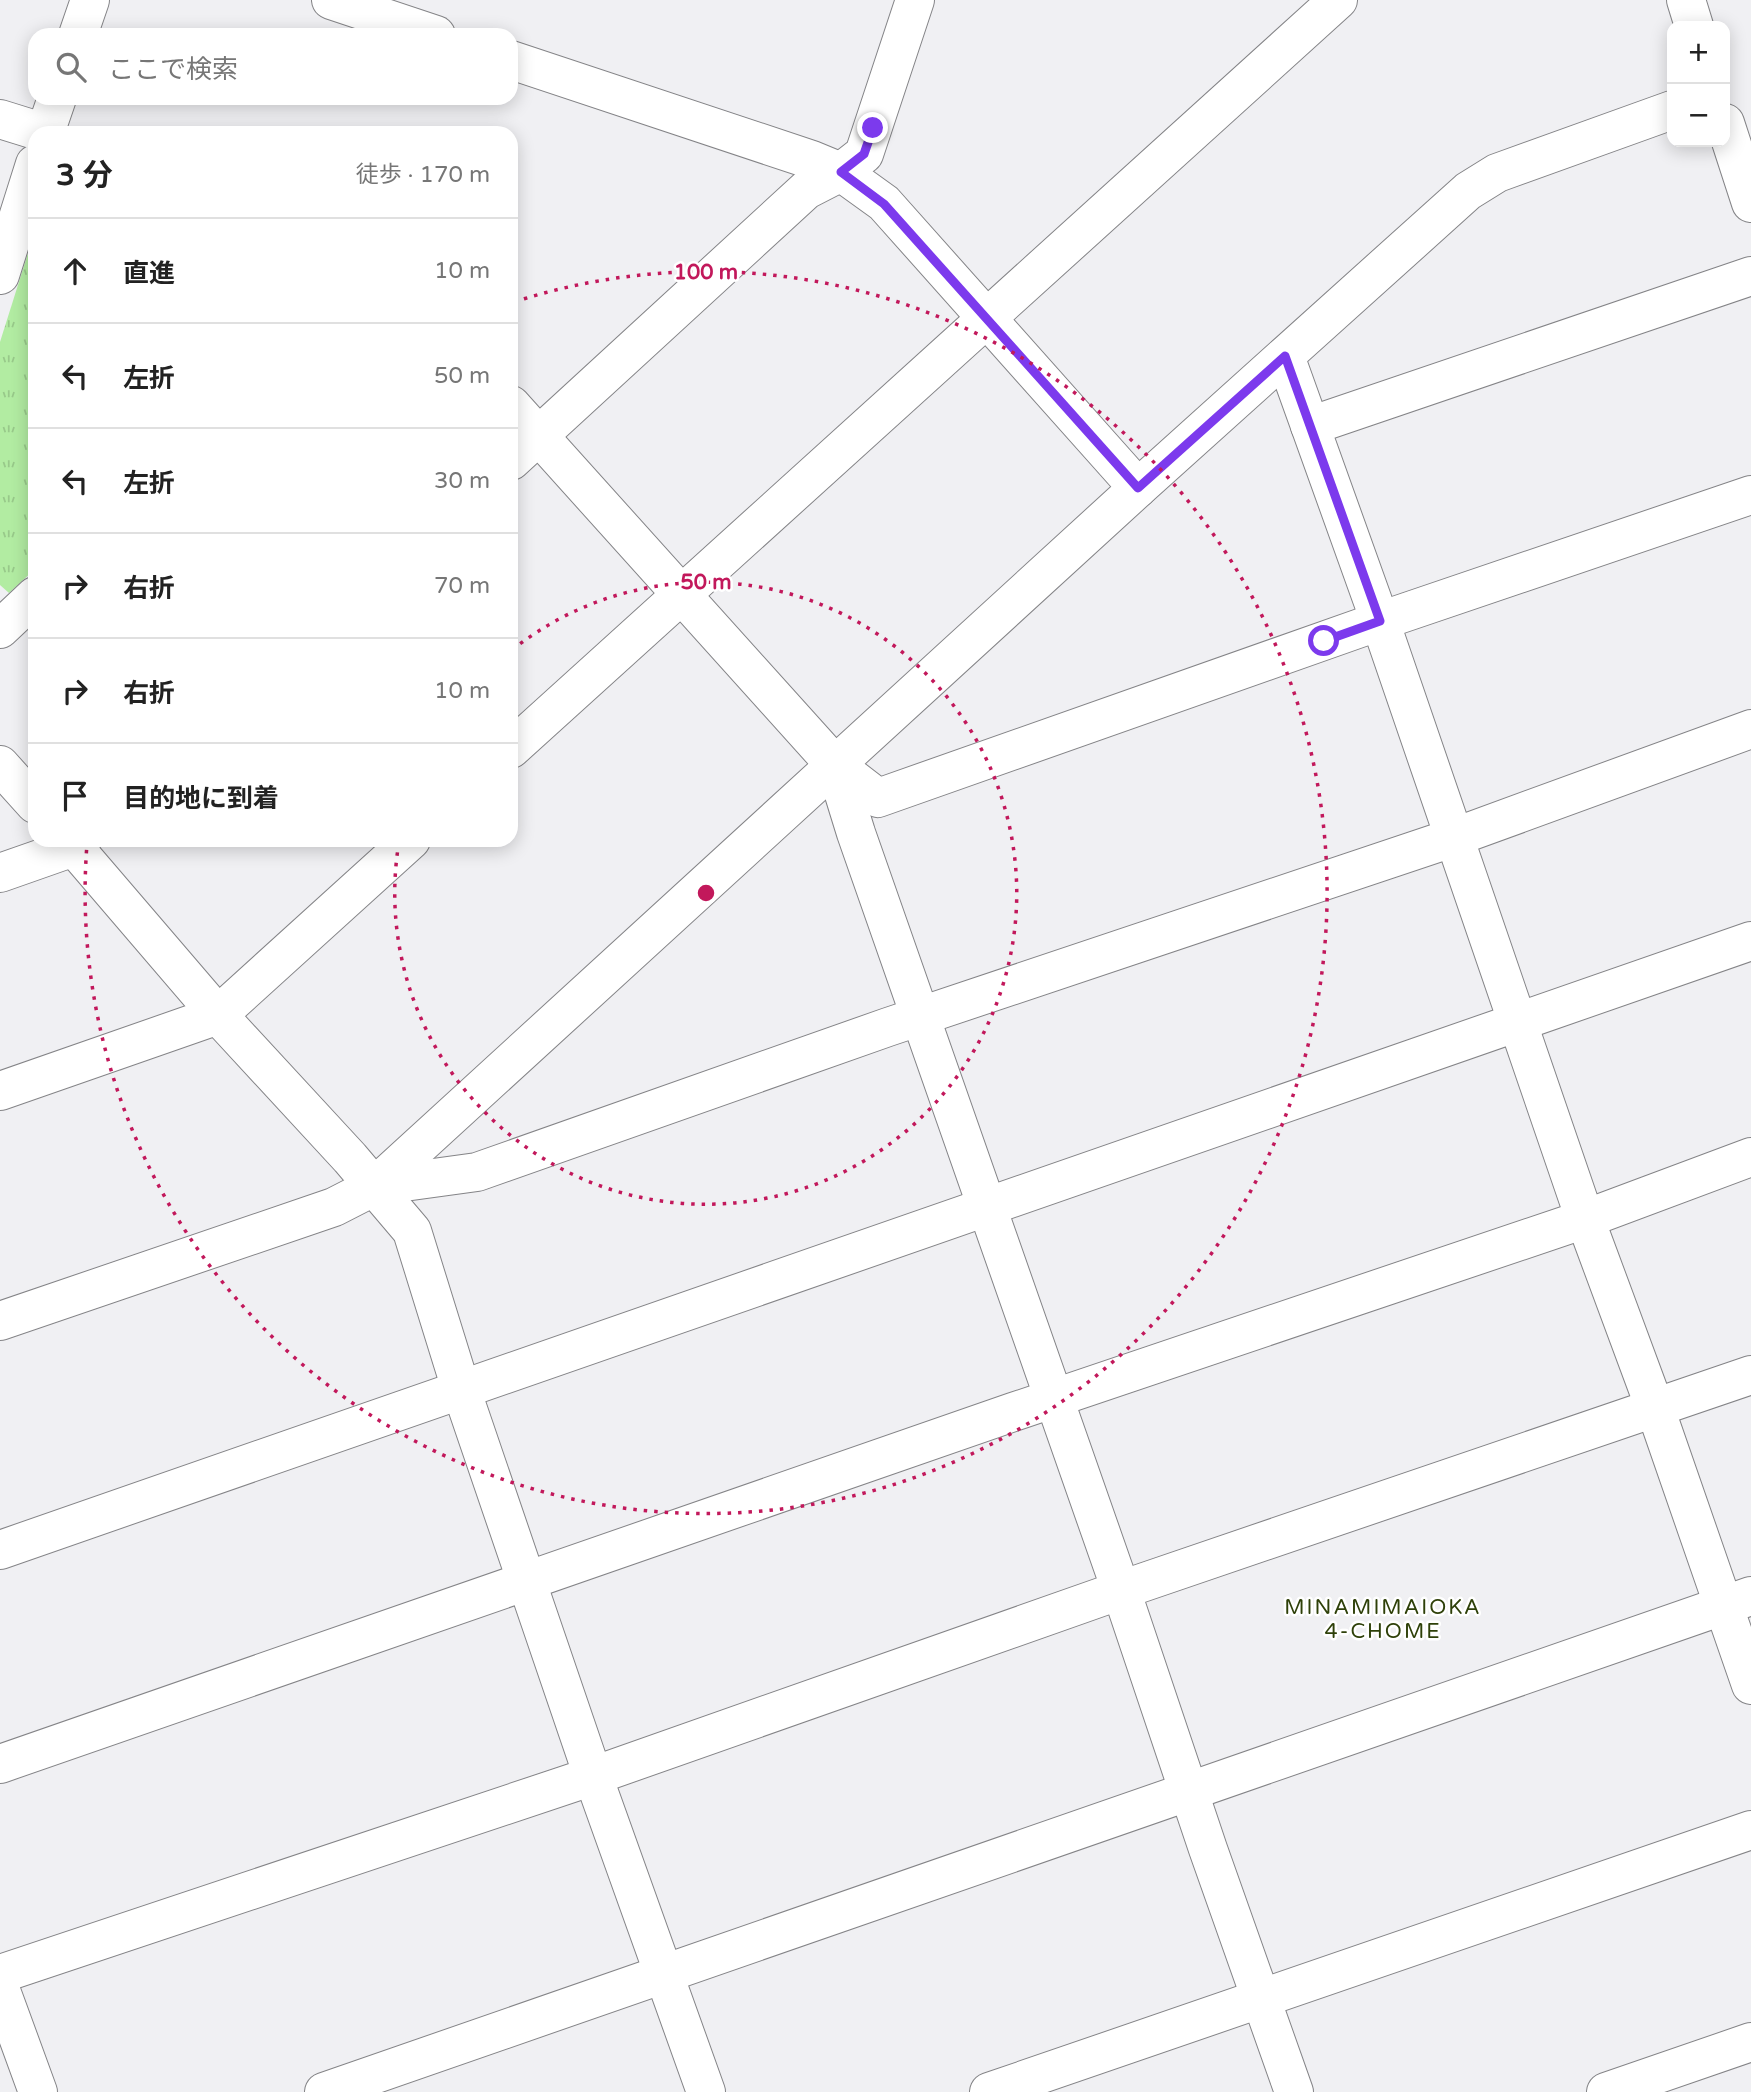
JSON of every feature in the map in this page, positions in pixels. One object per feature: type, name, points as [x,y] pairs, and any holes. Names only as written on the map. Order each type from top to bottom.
[{"type":"street","points":[[80,28],[90,0]]},
{"type":"street","points":[[331,0],[415,28]]},
{"type":"street","points":[[525,449],[806,190],[841,172],[864,154],[915,0]]},
{"type":"street","points":[[518,743],[1338,0]]},
{"type":"street","points":[[1686,0],[1692,21]]},
{"type":"street","points":[[518,62],[813,160],[841,172],[884,204],[1138,488]]},
{"type":"street","points":[[47,126],[55,105]]},
{"type":"street","points":[[0,1321],[334,1207],[375,1186],[1138,488],[1468,191],[1497,173],[1667,112]]},
{"type":"street","points":[[0,119],[28,128]]},
{"type":"street","points":[[1730,138],[1751,203]]},
{"type":"street","points":[[0,275],[28,186]]},
{"type":"street","points":[[1311,426],[1751,276]]},
{"type":"street","points":[[1285,356],[1520,1021],[1585,1219],[1655,1408],[1738,1601],[1751,1685]]},
{"type":"street","points":[[518,427],[525,449],[681,595],[835,765],[878,798],[1380,621],[1751,495]]},
{"type":"street","points":[[0,629],[28,603]]},
{"type":"street","points":[[375,1186],[477,1172],[921,1017],[1455,837],[1751,729]]},
{"type":"street","points":[[0,765],[28,796]]},
{"type":"street","points":[[835,765],[856,833],[1294,2092]]},
{"type":"street","points":[[0,873],[62,847]]},
{"type":"street","points":[[78,847],[218,1016],[375,1186],[412,1231],[461,1389],[593,1776],[706,2092]]},
{"type":"street","points":[[0,1091],[218,1016],[403,847]]},
{"type":"street","points":[[0,1549],[1751,941]]},
{"type":"street","points":[[0,1764],[1054,1399],[1585,1219],[1751,1157]]},
{"type":"street","points":[[0,1974],[593,1776],[1121,1590],[1751,1375]]},
{"type":"street","points":[[324,2092],[1738,1601]]},
{"type":"street","points":[[989,2092],[1751,1830]]},
{"type":"street","points":[[0,1988],[38,2092]]},
{"type":"street","points":[[1606,2092],[1751,2042]]},
{"type":"green space","points":[[28,253],[28,575],[9,593],[0,585],[0,342]]},
{"type":"district","name":"MINAMIMAIOKA 4-CHOME","points":[[1383,1619]]},
{"type":"route","points":[[873,128],[864,154],[841,172],[884,204],[1138,488],[1285,356],[1380,621],[1324,641]]}]
